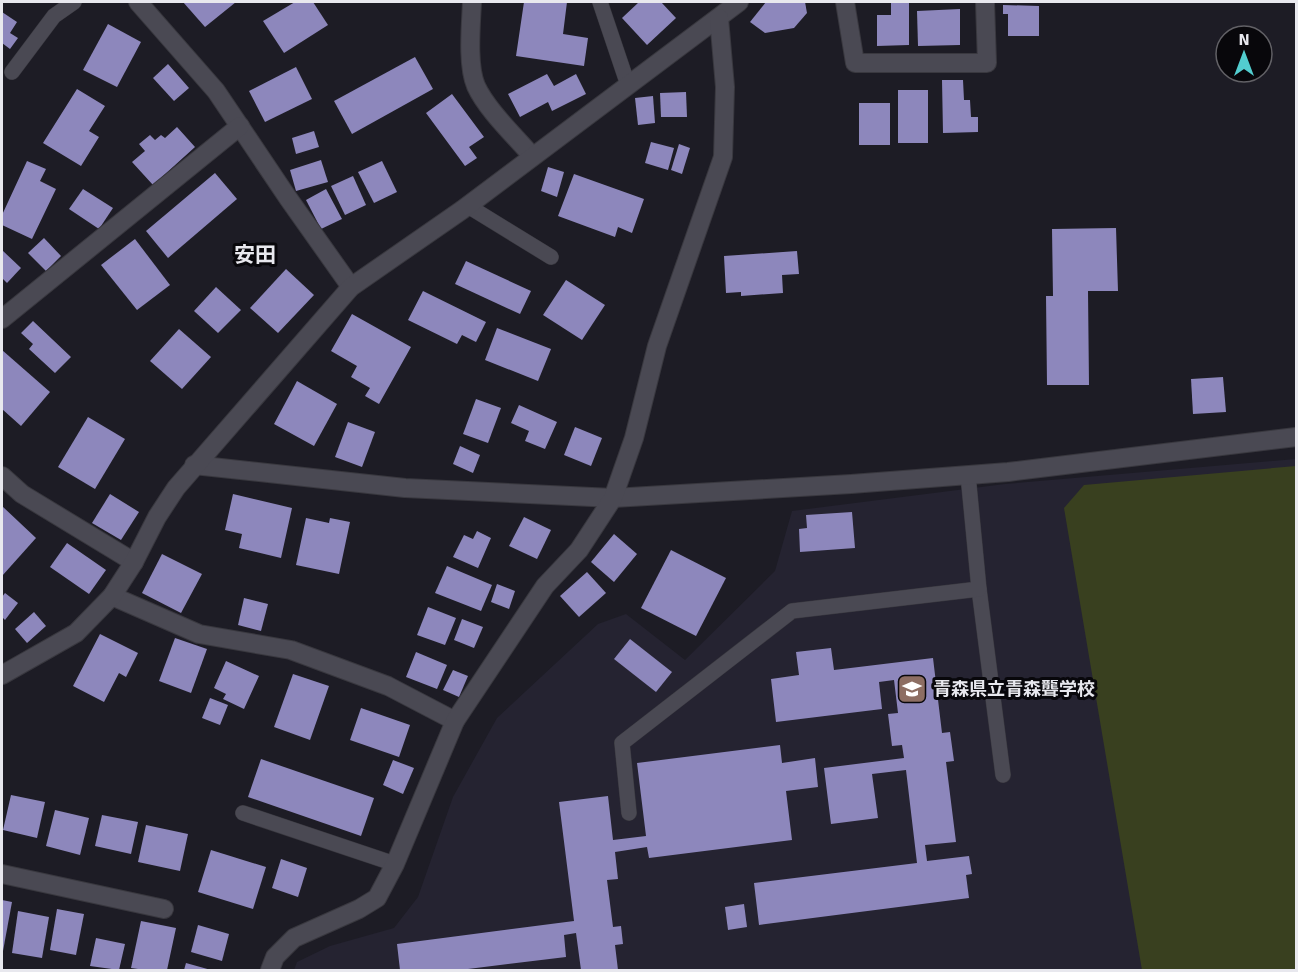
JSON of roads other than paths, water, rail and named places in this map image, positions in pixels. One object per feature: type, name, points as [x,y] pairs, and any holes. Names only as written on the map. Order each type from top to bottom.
[{"type":"street","points":[[138,2],[216,91],[351,287]]},
{"type":"street","points":[[472,2],[470,49],[476,85],[488,104],[532,156]]},
{"type":"street","points":[[2,675],[76,633],[112,596],[134,562],[157,517],[194,465],[351,287],[468,206],[739,2]]},
{"type":"street","points":[[844,2],[855,63],[987,63],[985,2]]},
{"type":"street","points":[[270,970],[275,957],[294,938],[359,909],[377,898],[395,864],[455,721],[545,586],[579,550],[613,498],[634,438],[657,346],[723,157],[725,87],[719,18]]},
{"type":"street","points":[[2,320],[240,126]]},
{"type":"street","points":[[194,465],[405,488],[613,498],[1008,472],[1296,437]]},
{"type":"street","points":[[2,476],[22,495],[134,562]]},
{"type":"street","points":[[112,596],[199,634],[291,650],[388,686],[455,721]]},
{"type":"street","points":[[2,874],[164,909]]},
{"type":"lane","points":[[12,72],[54,16],[74,2]]},
{"type":"lane","points":[[600,2],[628,85]]},
{"type":"lane","points":[[468,206],[551,257]]},
{"type":"lane","points":[[968,475],[979,589],[1004,775]]},
{"type":"lane","points":[[630,813],[622,743],[792,611],[979,589]]},
{"type":"lane","points":[[243,813],[395,864]]},
{"type":"place","name":"青森県立青森聾学校","points":[[912,689]]},
{"type":"district","name":"安田","points":[[255,255]]}]
